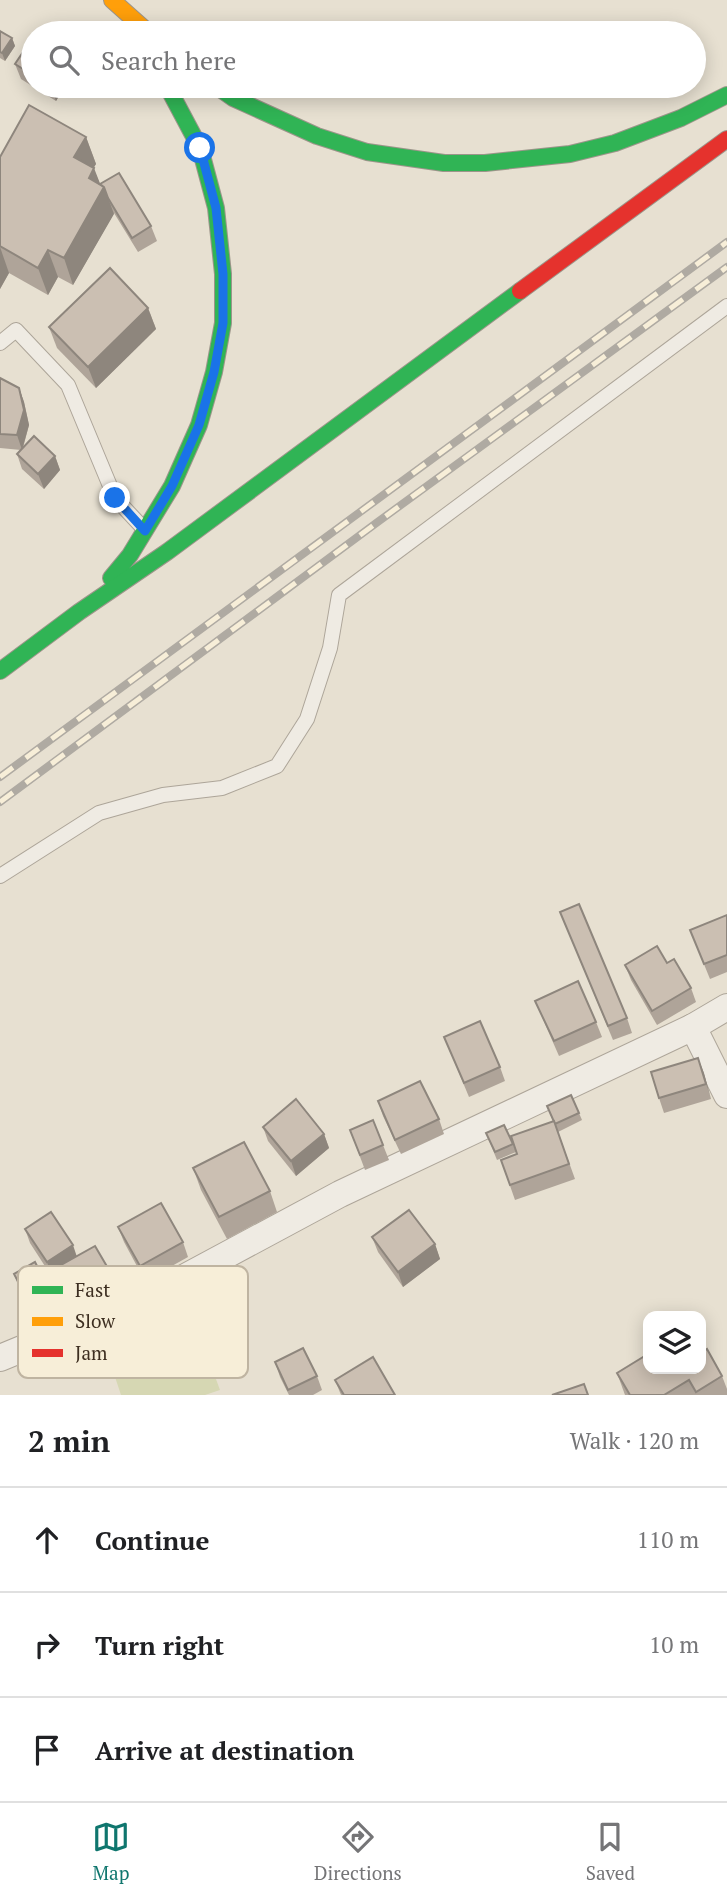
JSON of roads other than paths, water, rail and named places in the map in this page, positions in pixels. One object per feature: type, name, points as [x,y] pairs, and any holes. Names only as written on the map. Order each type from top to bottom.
[{"type":"main road","points":[[112,0],[134,21]]},
{"type":"main road","points":[[128,16],[131,21]]},
{"type":"main road","points":[[233,98],[317,136],[367,152],[444,163],[485,163],[570,154],[615,143],[681,118],[727,95]]},
{"type":"main road","points":[[79,612],[130,555],[156,542],[172,486],[199,425],[214,372],[223,323],[223,274],[216,208],[200,148],[173,98]]},
{"type":"main road","points":[[0,671],[79,612],[156,542],[727,139]]},
{"type":"street","points":[[206,1266],[340,1194],[693,1027],[727,1007]]},
{"type":"street","points":[[693,1027],[727,1095]]},
{"type":"street","points":[[0,1358],[18,1351]]},
{"type":"lane","points":[[0,876],[99,813],[163,795],[222,788],[277,766],[307,719],[330,648],[339,596],[727,306]]},
{"type":"lane","points":[[0,342],[16,330],[68,385],[115,498],[156,542]]},
{"type":"railway","points":[[0,777],[727,242]]},
{"type":"railway","points":[[0,802],[727,267]]}]
